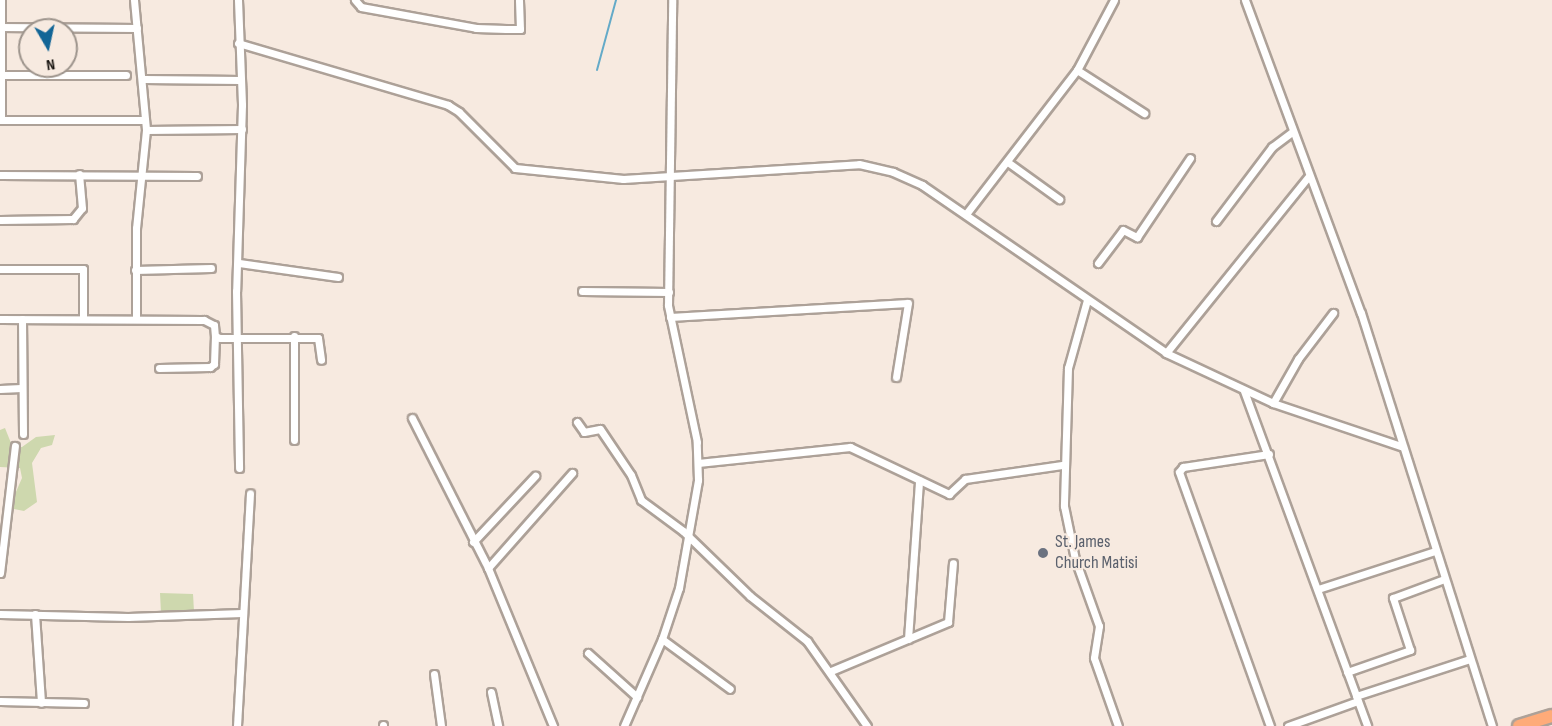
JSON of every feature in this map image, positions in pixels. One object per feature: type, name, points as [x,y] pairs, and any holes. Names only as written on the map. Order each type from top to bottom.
[{"type":"highway","points":[[1518,726],[1552,716]]},
{"type":"street","points":[[1,0],[0,120],[145,120]]},
{"type":"street","points":[[134,0],[144,80],[146,130],[135,270],[136,319]]},
{"type":"street","points":[[237,0],[242,129],[237,337],[239,468]]},
{"type":"street","points":[[355,0],[361,7],[458,25],[520,29],[519,0]]},
{"type":"street","points":[[624,726],[662,639],[690,538],[698,463],[670,317],[672,0]]},
{"type":"street","points":[[966,214],[1009,163],[1077,70],[1114,0]]},
{"type":"street","points":[[1245,0],[1308,177],[1361,313],[1401,446],[1492,726]]},
{"type":"street","points":[[0,27],[137,28]]},
{"type":"street","points":[[238,43],[448,105],[459,112],[515,168],[623,179],[859,164],[922,185],[1166,353],[1273,403],[1401,446]]},
{"type":"street","points":[[1077,70],[1144,113]]},
{"type":"street","points":[[2,75],[126,75]]},
{"type":"street","points":[[144,80],[240,80]]},
{"type":"street","points":[[146,130],[242,129]]},
{"type":"street","points":[[1216,221],[1272,147],[1292,132]]},
{"type":"street","points":[[1098,263],[1123,230],[1137,237],[1191,159]]},
{"type":"street","points":[[1009,163],[1059,199]]},
{"type":"street","points":[[0,220],[73,219],[82,208],[79,174]]},
{"type":"street","points":[[0,175],[197,176]]},
{"type":"street","points":[[1166,353],[1308,177]]},
{"type":"street","points":[[239,263],[338,277]]},
{"type":"street","points":[[135,270],[211,268]]},
{"type":"street","points":[[0,269],[83,269],[83,317]]},
{"type":"street","points":[[582,291],[669,292]]},
{"type":"street","points":[[1087,300],[1068,368],[1062,465],[1068,533],[1099,626],[1094,658],[1118,726]]},
{"type":"street","points":[[670,317],[908,303],[896,377]]},
{"type":"street","points":[[1273,403],[1298,359],[1333,313]]},
{"type":"street","points":[[0,319],[83,317],[204,320],[213,325],[216,336],[214,364],[210,367],[159,368]]},
{"type":"street","points":[[22,319],[23,434]]},
{"type":"street","points":[[216,336],[318,338],[321,360]]},
{"type":"street","points":[[294,336],[294,440]]},
{"type":"street","points":[[0,389],[21,388]]},
{"type":"street","points":[[1244,391],[1367,726]]},
{"type":"street","points":[[412,418],[488,568],[553,726]]},
{"type":"street","points":[[577,422],[584,432],[600,429],[631,475],[636,494],[690,538],[750,596],[801,636],[831,670],[867,726]]},
{"type":"street","points":[[0,573],[15,446]]},
{"type":"street","points":[[698,463],[850,447],[952,494],[965,479],[1062,465]]},
{"type":"street","points":[[1269,454],[1183,467],[1179,472],[1270,726]]},
{"type":"street","points":[[488,568],[572,473]]},
{"type":"street","points":[[473,542],[535,476]]},
{"type":"street","points":[[908,639],[914,514],[920,480]]},
{"type":"street","points":[[237,726],[250,494]]},
{"type":"street","points":[[1318,589],[1435,551]]},
{"type":"street","points":[[831,670],[948,622],[953,563]]},
{"type":"street","points":[[1347,672],[1410,650],[1393,598],[1444,579]]},
{"type":"street","points":[[0,614],[128,617],[242,613]]},
{"type":"street","points":[[35,614],[40,703]]},
{"type":"street","points":[[662,639],[730,689]]},
{"type":"street","points":[[588,653],[637,697]]},
{"type":"street","points":[[1288,726],[1470,659]]},
{"type":"street","points":[[434,674],[441,726]]},
{"type":"street","points":[[491,692],[498,726]]},
{"type":"street","points":[[0,701],[84,703]]},
{"type":"green space","points":[[5,428],[13,448],[22,447],[36,437],[55,435],[52,445],[41,448],[32,463],[37,502],[24,511],[9,508],[22,478],[20,468],[0,467],[0,430]]},
{"type":"green space","points":[[160,593],[193,594],[194,611],[161,613]]},
{"type":"waterway","points":[[597,70],[616,0]]},
{"type":"place","name":"St. James Church Matisi","points":[[1043,553]]}]
